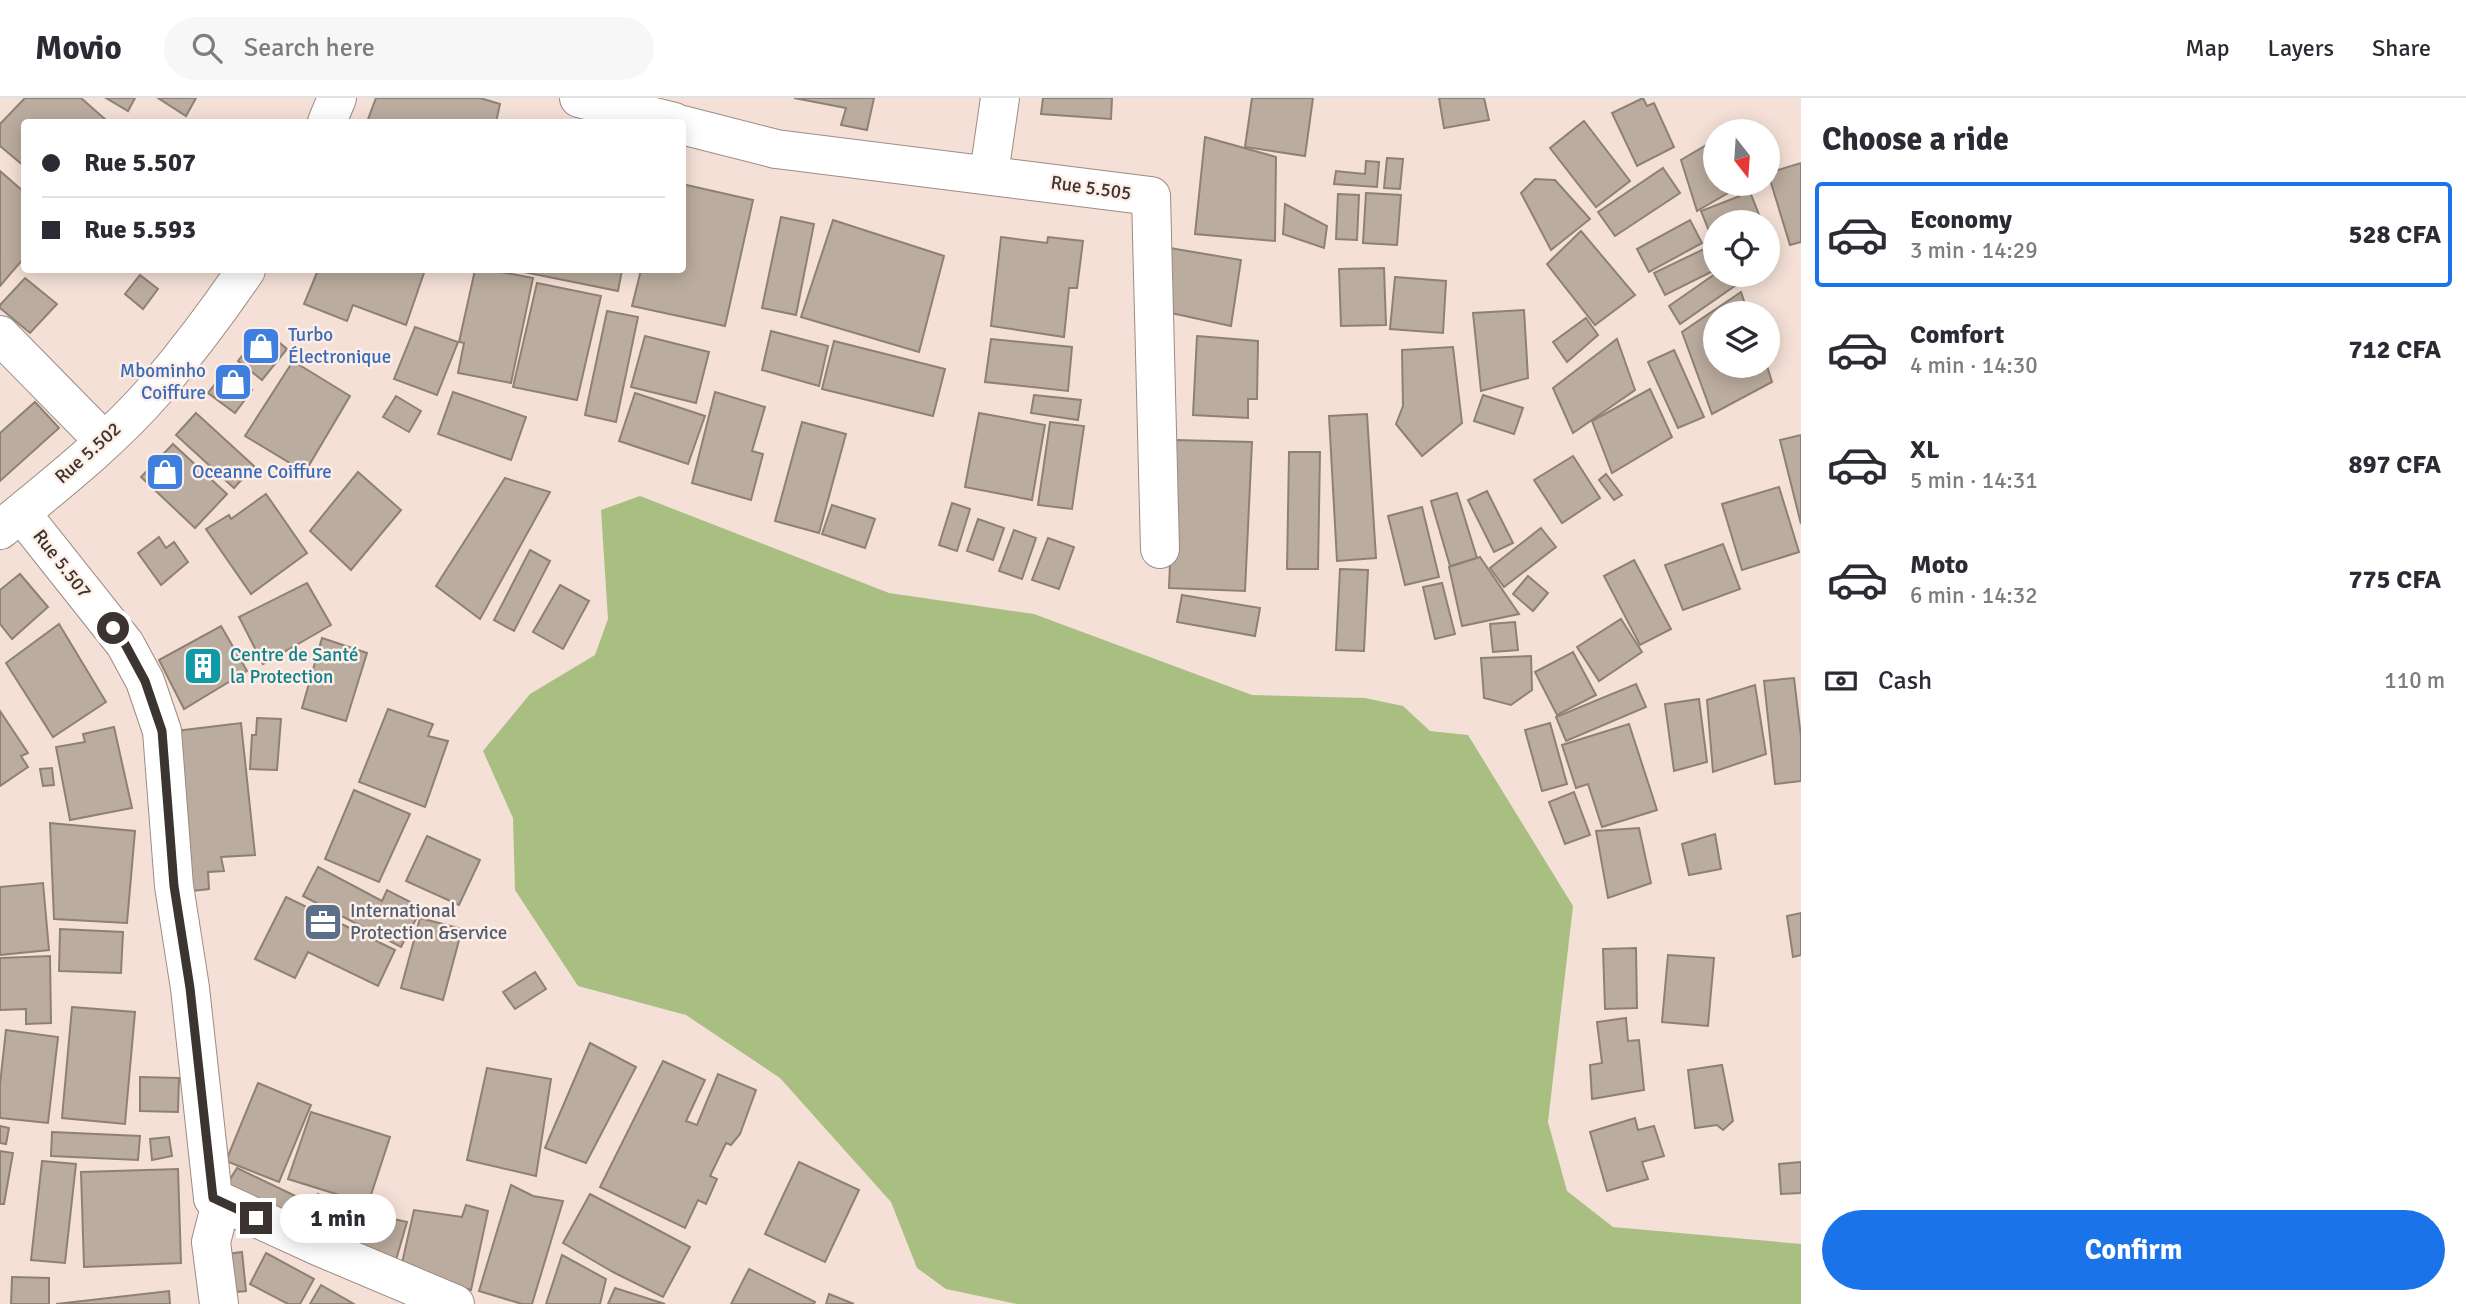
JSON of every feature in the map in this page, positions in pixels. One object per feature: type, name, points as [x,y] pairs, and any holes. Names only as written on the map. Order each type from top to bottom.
[{"type":"street","points":[[328,119],[337,98]]},
{"type":"street","points":[[579,98],[662,119]]},
{"type":"street","points":[[989,174],[1000,98]]},
{"type":"street","name":"Rue 5.505","points":[[686,126],[776,149],[1150,196],[1160,549]]},
{"type":"street","name":"Rue 5.502","points":[[11,521],[104,441],[154,391],[216,315],[244,273]]},
{"type":"street","points":[[0,335],[104,441]]},
{"type":"street","name":"Rue 5.507","points":[[11,521],[125,644],[145,681],[162,731],[174,886],[190,988],[213,1198],[221,1203],[211,1242],[219,1304]]},
{"type":"street","points":[[213,1198],[455,1304]]},
{"type":"green space","points":[[640,496],[889,593],[1034,614],[1252,695],[1365,698],[1403,706],[1430,731],[1468,735],[1573,906],[1548,1122],[1567,1191],[1613,1227],[1801,1244],[1801,1304],[1017,1304],[946,1289],[917,1268],[891,1202],[780,1078],[686,1015],[578,986],[515,890],[513,818],[483,751],[530,694],[595,655],[608,619],[601,510]]},
{"type":"building","points":[[25,98],[81,98],[105,119],[21,119],[21,164],[0,146],[0,124]]},
{"type":"building","points":[[106,98],[135,98],[128,111]]},
{"type":"building","points":[[158,98],[196,98],[186,116]]},
{"type":"building","points":[[376,98],[480,98],[500,104],[497,119],[368,119]]},
{"type":"building","points":[[794,98],[874,98],[867,130],[841,125],[846,108]]},
{"type":"building","points":[[1043,98],[1112,98],[1111,119],[1041,114]]},
{"type":"building","points":[[1252,98],[1313,98],[1305,156],[1245,147]]},
{"type":"building","points":[[1439,98],[1484,98],[1489,120],[1444,128]]},
{"type":"building","points":[[1643,98],[1647,106],[1654,103],[1674,147],[1637,166],[1612,113]]},
{"type":"building","points":[[1584,121],[1630,181],[1596,207],[1550,148]]},
{"type":"building","points":[[1205,137],[1276,157],[1275,241],[1195,234]]},
{"type":"building","points":[[1703,147],[1703,196],[1723,196],[1697,211],[1681,160]]},
{"type":"building","points":[[1387,158],[1403,159],[1400,189],[1384,188]]},
{"type":"building","points":[[1366,161],[1379,162],[1377,187],[1334,184],[1336,171],[1365,174]]},
{"type":"building","points":[[1801,163],[1801,242],[1790,245],[1775,196],[1780,196],[1780,169]]},
{"type":"building","points":[[1663,168],[1680,193],[1615,236],[1598,212]]},
{"type":"building","points":[[0,171],[21,189],[21,262],[0,286]]},
{"type":"building","points":[[1535,179],[1555,180],[1590,219],[1551,250],[1521,193]]},
{"type":"building","points":[[686,185],[753,200],[725,326],[632,306],[640,273],[686,273]]},
{"type":"building","points":[[1366,193],[1401,195],[1397,245],[1363,243]]},
{"type":"building","points":[[1338,194],[1359,195],[1357,240],[1336,239]]},
{"type":"building","points":[[1740,196],[1752,196],[1757,210],[1704,210]]},
{"type":"building","points":[[1285,204],[1327,226],[1324,248],[1283,234]]},
{"type":"building","points":[[781,217],[814,224],[796,315],[762,308]]},
{"type":"building","points":[[833,220],[944,256],[919,352],[801,317]]},
{"type":"building","points":[[1690,220],[1702,243],[1649,272],[1637,249]]},
{"type":"building","points":[[1581,231],[1635,295],[1595,325],[1547,264]]},
{"type":"building","points":[[1001,237],[1047,243],[1048,237],[1083,241],[1077,288],[1069,288],[1064,337],[991,326]]},
{"type":"building","points":[[1158,246],[1241,260],[1231,326],[1157,310]]},
{"type":"building","points":[[1703,249],[1703,276],[1665,295],[1654,273]]},
{"type":"building","points":[[1384,268],[1386,325],[1341,326],[1339,269]]},
{"type":"building","points":[[317,273],[424,273],[406,325],[353,305],[347,321],[304,304]]},
{"type":"building","points":[[474,273],[506,273],[533,278],[511,383],[458,373],[464,343],[459,342]]},
{"type":"building","points":[[529,273],[621,273],[618,291]]},
{"type":"building","points":[[140,275],[158,289],[143,309],[125,294]]},
{"type":"building","points":[[1395,277],[1446,281],[1443,333],[1390,329]]},
{"type":"building","points":[[25,278],[57,304],[30,333],[0,308]]},
{"type":"building","points":[[1703,282],[1703,287],[1733,287],[1713,301],[1703,301],[1703,308],[1680,324],[1669,306]]},
{"type":"building","points":[[537,283],[601,296],[577,400],[513,387]]},
{"type":"building","points":[[1741,292],[1744,301],[1728,301]]},
{"type":"building","points":[[1524,310],[1528,378],[1481,391],[1473,313]]},
{"type":"building","points":[[607,311],[638,317],[616,422],[585,415]]},
{"type":"building","points":[[1586,318],[1598,335],[1567,362],[1553,342]]},
{"type":"building","points":[[1703,318],[1703,378],[1771,378],[1772,382],[1712,414],[1682,332]]},
{"type":"building","points":[[415,327],[458,342],[437,395],[394,379]]},
{"type":"building","points":[[263,329],[287,349],[262,380],[238,361]]},
{"type":"building","points":[[771,331],[828,346],[819,386],[762,370]]},
{"type":"building","points":[[645,336],[709,352],[696,403],[631,387]]},
{"type":"building","points":[[1197,336],[1258,341],[1257,399],[1248,399],[1248,418],[1193,415]]},
{"type":"building","points":[[991,339],[1072,347],[1068,391],[985,382]]},
{"type":"building","points":[[1617,339],[1635,390],[1573,433],[1553,388]]},
{"type":"building","points":[[834,341],[945,369],[933,416],[822,389]]},
{"type":"building","points":[[1453,347],[1462,423],[1422,456],[1396,424],[1403,406],[1402,350]]},
{"type":"building","points":[[1674,350],[1704,417],[1678,428],[1648,362]]},
{"type":"building","points":[[293,361],[350,396],[305,472],[245,436]]},
{"type":"building","points":[[226,370],[252,390],[235,413],[208,393]]},
{"type":"building","points":[[1650,389],[1672,437],[1612,473],[1592,421]]},
{"type":"building","points":[[453,392],[526,417],[511,460],[438,434]]},
{"type":"building","points":[[715,392],[765,407],[752,451],[763,454],[751,500],[692,483]]},
{"type":"building","points":[[635,393],[705,416],[688,464],[619,441]]},
{"type":"building","points":[[1034,395],[1081,400],[1078,420],[1031,413]]},
{"type":"building","points":[[1483,395],[1523,408],[1514,434],[1474,421]]},
{"type":"building","points":[[396,396],[421,411],[409,432],[383,417]]},
{"type":"building","points":[[35,402],[59,428],[0,481],[0,433]]},
{"type":"building","points":[[196,413],[254,466],[234,488],[176,435]]},
{"type":"building","points":[[979,413],[1045,425],[1032,500],[965,487]]},
{"type":"building","points":[[1367,414],[1376,558],[1337,561],[1329,416]]},
{"type":"building","points":[[802,422],[846,434],[819,533],[775,521]]},
{"type":"building","points":[[1050,422],[1084,426],[1072,509],[1038,505]]},
{"type":"building","points":[[1801,435],[1801,524],[1780,440]]},
{"type":"building","points":[[1175,440],[1252,442],[1245,591],[1169,588]]},
{"type":"building","points":[[173,444],[227,494],[195,528],[141,477]]},
{"type":"building","points":[[1289,452],[1320,452],[1318,569],[1287,569]]},
{"type":"building","points":[[1573,456],[1600,498],[1562,523],[1534,480]]},
{"type":"building","points":[[358,472],[401,510],[351,570],[310,531]]},
{"type":"building","points":[[1606,474],[1622,495],[1614,500],[1599,480]]},
{"type":"building","points":[[505,478],[550,492],[480,619],[436,586]]},
{"type":"building","points":[[1779,487],[1799,552],[1742,570],[1722,504]]},
{"type":"building","points":[[1487,491],[1513,543],[1494,552],[1468,500]]},
{"type":"building","points":[[1457,493],[1477,558],[1450,566],[1431,501]]},
{"type":"building","points":[[266,494],[307,553],[251,594],[206,529],[229,515],[231,519]]},
{"type":"building","points":[[952,503],[970,509],[957,551],[939,545]]},
{"type":"building","points":[[832,505],[875,519],[865,548],[822,534]]},
{"type":"building","points":[[1422,507],[1439,577],[1405,585],[1388,516]]},
{"type":"building","points":[[978,519],[1004,528],[993,560],[967,551]]},
{"type":"building","points":[[1541,528],[1556,547],[1504,587],[1490,568]]},
{"type":"building","points":[[1014,530],[1036,538],[1022,579],[999,571]]},
{"type":"building","points":[[159,537],[166,548],[174,542],[188,562],[161,585],[138,553]]},
{"type":"building","points":[[1048,538],[1074,547],[1059,589],[1032,580]]},
{"type":"building","points":[[1723,544],[1740,589],[1683,610],[1665,565]]},
{"type":"building","points":[[530,550],[550,561],[514,631],[494,620]]},
{"type":"building","points":[[1480,557],[1519,614],[1462,626],[1449,567]]},
{"type":"building","points":[[1634,560],[1671,629],[1640,645],[1604,576]]},
{"type":"building","points":[[1340,569],[1368,570],[1364,651],[1336,650]]},
{"type":"building","points":[[20,574],[48,607],[12,639],[0,624],[0,590]]},
{"type":"building","points":[[1528,576],[1548,593],[1533,611],[1513,594]]},
{"type":"building","points":[[307,583],[331,625],[263,664],[239,617]]},
{"type":"building","points":[[1442,583],[1455,634],[1435,639],[1423,587]]},
{"type":"building","points":[[560,585],[589,601],[563,649],[533,632]]},
{"type":"building","points":[[1182,595],[1260,608],[1255,636],[1177,622]]},
{"type":"building","points":[[1621,619],[1642,652],[1599,681],[1577,647]]},
{"type":"building","points":[[1515,622],[1518,650],[1493,652],[1490,624]]},
{"type":"building","points":[[59,624],[106,702],[53,737],[6,663]]},
{"type":"building","name":"Centre de Santé la Protection","points":[[221,626],[247,671],[184,709],[159,660]]},
{"type":"building","points":[[322,638],[367,653],[346,721],[302,708]]},
{"type":"building","points":[[1573,652],[1596,695],[1557,715],[1535,672]]},
{"type":"building","points":[[1531,656],[1532,690],[1511,705],[1484,698],[1481,658]]},
{"type":"building","points":[[1794,678],[1801,737],[1801,781],[1775,784],[1764,681]]},
{"type":"building","points":[[1636,684],[1646,707],[1566,741],[1556,717]]},
{"type":"building","points":[[1755,685],[1766,754],[1713,772],[1707,700]]},
{"type":"building","points":[[1699,699],[1707,762],[1674,771],[1665,704]]},
{"type":"building","points":[[388,709],[433,724],[428,736],[448,741],[425,807],[359,782]]},
{"type":"building","points":[[0,711],[28,753],[21,756],[28,767],[0,786]]},
{"type":"building","points":[[257,718],[281,719],[277,770],[250,769],[252,735],[256,735]]},
{"type":"building","points":[[241,723],[255,855],[221,857],[224,871],[208,872],[209,889],[183,892],[176,731]]},
{"type":"building","points":[[1550,723],[1567,784],[1542,791],[1525,730]]},
{"type":"building","points":[[1629,724],[1657,810],[1602,827],[1588,784],[1576,788],[1562,745]]},
{"type":"building","points":[[114,727],[132,808],[70,820],[56,747],[85,742],[83,734]]},
{"type":"building","points":[[52,768],[54,785],[43,786],[40,769]]},
{"type":"building","points":[[354,790],[410,814],[379,882],[325,859]]},
{"type":"building","points":[[1574,792],[1590,835],[1565,844],[1549,802]]},
{"type":"building","points":[[50,823],[135,831],[127,923],[54,919]]},
{"type":"building","points":[[1639,828],[1651,883],[1608,898],[1596,831]]},
{"type":"building","points":[[1715,834],[1721,869],[1689,875],[1682,844]]},
{"type":"building","points":[[427,836],[480,860],[459,905],[406,881]]},
{"type":"building","points":[[318,867],[382,901],[387,890],[422,908],[401,947],[303,896]]},
{"type":"building","points":[[43,883],[49,950],[0,955],[0,887]]},
{"type":"building","points":[[286,897],[395,950],[378,986],[308,952],[295,978],[255,959]]},
{"type":"building","points":[[1801,913],[1801,955],[1793,957],[1787,916]]},
{"type":"building","points":[[420,918],[462,929],[443,1000],[401,988]]},
{"type":"building","points":[[60,929],[123,932],[121,973],[59,971]]},
{"type":"building","points":[[1636,948],[1637,1008],[1605,1009],[1603,949]]},
{"type":"building","points":[[1668,955],[1714,958],[1708,1026],[1662,1022]]},
{"type":"building","points":[[50,956],[51,1023],[26,1024],[26,1009],[0,1010],[0,958]]},
{"type":"building","points":[[535,972],[546,989],[515,1009],[503,992]]},
{"type":"building","points":[[72,1007],[135,1012],[125,1124],[62,1118]]},
{"type":"building","points":[[1626,1018],[1628,1041],[1639,1040],[1644,1090],[1592,1099],[1590,1065],[1602,1063],[1597,1022]]},
{"type":"building","points":[[6,1030],[58,1037],[48,1123],[0,1118],[0,1084]]},
{"type":"building","points":[[590,1043],[636,1067],[586,1163],[545,1148]]},
{"type":"building","points":[[663,1061],[705,1080],[686,1121],[697,1125],[718,1074],[756,1090],[740,1134],[731,1145],[726,1143],[710,1176],[717,1179],[706,1204],[698,1200],[685,1228],[600,1187]]},
{"type":"building","points":[[1722,1065],[1733,1121],[1723,1130],[1717,1125],[1695,1128],[1688,1070]]},
{"type":"building","points":[[487,1068],[551,1079],[536,1176],[467,1160]]},
{"type":"building","points":[[140,1077],[179,1078],[178,1112],[140,1111]]},
{"type":"building","points":[[258,1083],[311,1105],[279,1182],[226,1161]]},
{"type":"building","points":[[311,1112],[390,1137],[368,1204],[288,1179]]},
{"type":"building","points":[[1635,1118],[1638,1130],[1654,1126],[1664,1156],[1642,1162],[1648,1179],[1607,1191],[1590,1132]]},
{"type":"building","points":[[0,1126],[9,1128],[6,1144],[0,1143]]},
{"type":"building","points":[[52,1132],[140,1136],[138,1160],[51,1156]]},
{"type":"building","points":[[169,1137],[172,1156],[152,1160],[150,1139]]},
{"type":"building","points":[[0,1151],[13,1153],[4,1204],[0,1204]]},
{"type":"building","points":[[42,1161],[76,1164],[65,1263],[31,1260]]},
{"type":"building","points":[[799,1162],[859,1190],[825,1262],[765,1234]]},
{"type":"building","points":[[1801,1162],[1801,1193],[1781,1194],[1779,1164]]},
{"type":"building","points":[[237,1168],[312,1204],[296,1232],[222,1192]]},
{"type":"building","points":[[178,1169],[181,1263],[84,1267],[81,1172]]},
{"type":"building","points":[[511,1185],[533,1196],[563,1201],[532,1304],[522,1304],[479,1291]]},
{"type":"building","points":[[318,1194],[340,1207],[318,1245],[297,1232]]},
{"type":"building","points":[[590,1194],[690,1247],[663,1297],[563,1243]]},
{"type":"building","points":[[466,1205],[488,1211],[471,1290],[400,1272],[414,1210],[462,1217]]},
{"type":"building","points":[[349,1209],[407,1222],[396,1260],[377,1254],[378,1251],[339,1240]]},
{"type":"building","points":[[242,1252],[246,1291],[225,1293],[220,1255]]},
{"type":"building","points":[[266,1253],[314,1279],[300,1304],[288,1304],[250,1284]]},
{"type":"building","points":[[562,1255],[606,1279],[600,1304],[546,1304]]},
{"type":"building","points":[[749,1269],[815,1302],[814,1304],[731,1304]]},
{"type":"building","points":[[12,1277],[49,1278],[49,1304],[11,1304]]},
{"type":"building","points":[[321,1285],[354,1304],[310,1304]]},
{"type":"building","points":[[615,1288],[665,1304],[608,1304]]},
{"type":"building","points":[[169,1291],[170,1304],[56,1304]]},
{"type":"building","points":[[829,1294],[854,1304],[826,1304]]},
{"type":"place","name":"Turbo Électronique","points":[[261,346]]},
{"type":"place","name":"Mbominho Coiffure","points":[[233,382]]},
{"type":"place","name":"Oceanne Coiffure","points":[[165,472]]},
{"type":"place","name":"Centre de Santé la Protection","points":[[203,666]]},
{"type":"place","name":"International Protection &service","points":[[323,922]]},
{"type":"route","points":[[113,628],[145,681],[162,731],[174,886],[190,988],[213,1198],[256,1218]]}]
